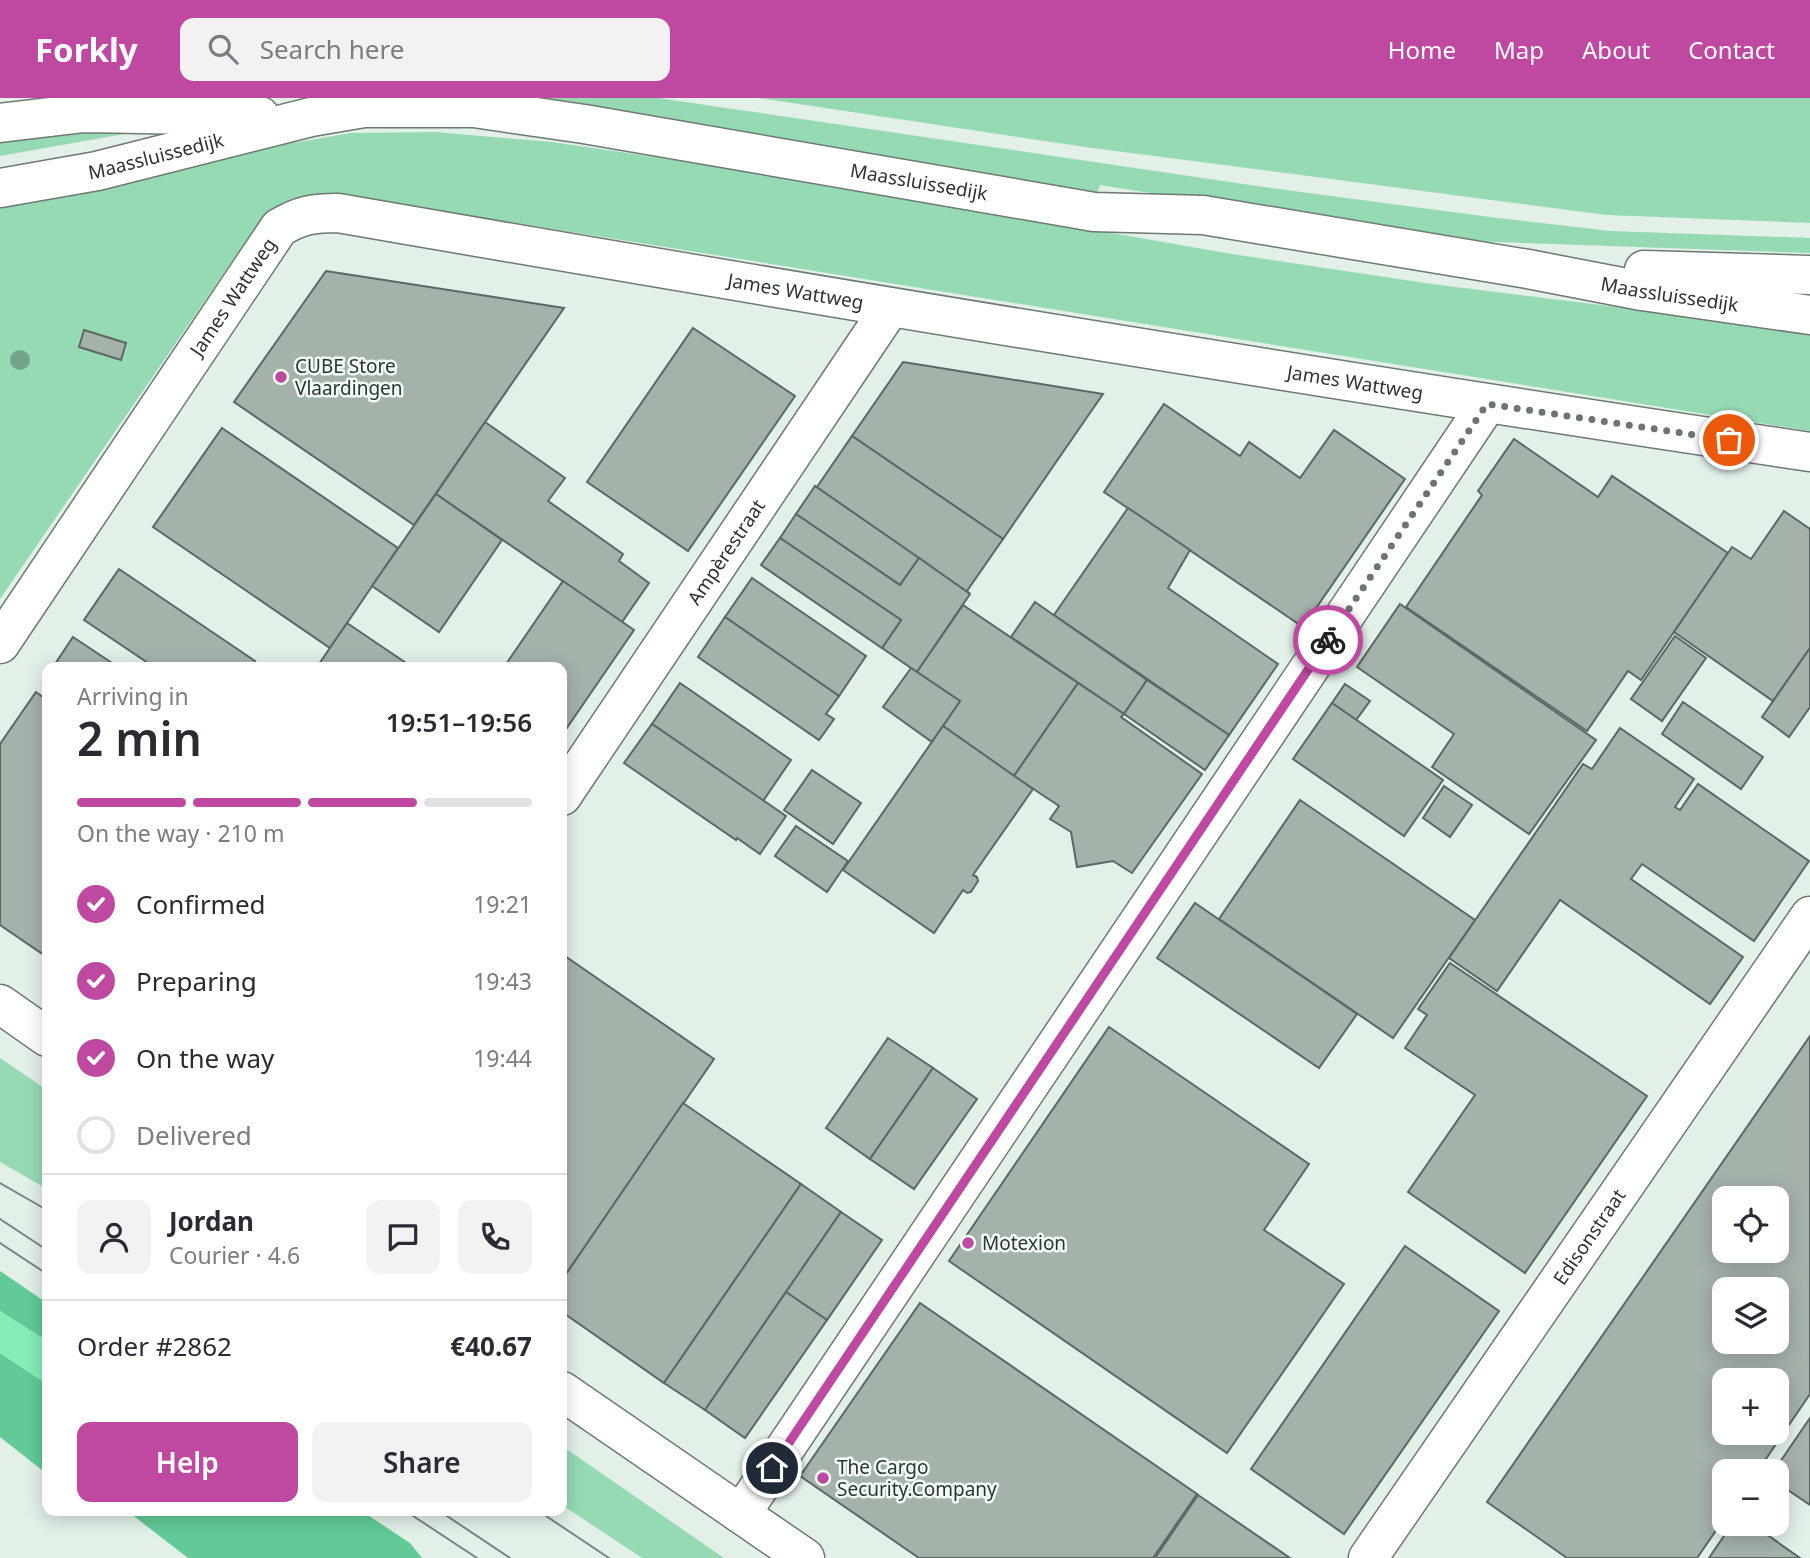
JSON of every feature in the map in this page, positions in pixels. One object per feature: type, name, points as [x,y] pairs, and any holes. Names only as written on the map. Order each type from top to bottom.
[{"type":"street","name":"Maassluissedijk","points":[[0,188],[97,171],[311,117],[364,108],[474,108],[598,126],[1094,212],[1203,215],[1642,291],[1810,315]]},
{"type":"street","name":"Maassluissedijk","points":[[0,122],[84,113],[311,117]]},
{"type":"street","name":"James Wattweg","points":[[0,644],[279,228],[293,219],[312,213],[338,213],[890,308],[1487,404],[1810,452]]},
{"type":"street","name":"Maassluissedijk","points":[[1528,270],[1602,268],[1810,275]]},
{"type":"street","name":"Ampèrestraat","points":[[567,789],[890,308]]},
{"type":"street","points":[[741,1514],[1487,404]]},
{"type":"street","name":"Edisonstraat","points":[[1368,1558],[1810,916]]},
{"type":"street","points":[[0,1004],[42,1033]]},
{"type":"street","points":[[567,1394],[805,1558]]},
{"type":"shaded area","points":[[497,98],[658,98],[1271,188],[1490,217],[1611,231],[1810,238],[1810,253],[1468,241],[1400,233],[1100,185],[1096,198]]},
{"type":"shaded area","points":[[758,98],[1810,98],[1810,223],[1607,215],[1085,147]]},
{"type":"shaded area","points":[[152,129],[0,156],[0,133]]},
{"type":"shaded area","points":[[435,132],[552,142],[791,177],[1232,254],[1432,284],[1810,331],[1810,431],[367,199],[310,197],[285,204],[259,222],[0,599],[0,198],[351,133]]},
{"type":"shaded area","points":[[0,1058],[42,1087],[42,1186],[0,1162]]},
{"type":"shaded area","points":[[0,1271],[42,1300],[42,1338],[0,1311]]},
{"type":"shaded area","points":[[0,1311],[42,1338],[42,1381],[0,1353]]},
{"type":"shaded area","points":[[0,1353],[42,1381],[42,1470],[0,1437]]},
{"type":"shaded area","points":[[567,1449],[724,1558],[642,1558],[567,1508]]},
{"type":"shaded area","points":[[134,1516],[369,1516],[410,1543],[422,1558],[188,1558]]},
{"type":"building","points":[[326,271],[564,308],[414,525],[234,402]]},
{"type":"building","points":[[693,328],[795,396],[688,551],[587,482]]},
{"type":"building","points":[[84,330],[126,343],[121,360],[79,347]]},
{"type":"building","points":[[903,362],[1103,394],[1003,539],[852,436]]},
{"type":"building","points":[[1164,404],[1240,456],[1249,442],[1300,478],[1334,430],[1405,479],[1303,627],[1104,492]]},
{"type":"building","points":[[485,422],[565,478],[548,501],[623,554],[619,561],[649,583],[622,622],[436,494]]},
{"type":"building","points":[[222,428],[398,548],[330,648],[153,527]]},
{"type":"building","points":[[852,436],[1003,539],[967,591],[970,594],[815,486],[817,487]]},
{"type":"building","points":[[1514,439],[1598,497],[1612,476],[1728,553],[1641,680],[1628,671],[1587,731],[1406,607],[1482,495],[1478,491]]},
{"type":"building","points":[[815,486],[919,558],[900,585],[796,514]]},
{"type":"building","points":[[436,494],[502,540],[439,632],[372,586]]},
{"type":"building","points":[[1128,508],[1190,550],[1168,588],[1278,664],[1229,735],[1054,615]]},
{"type":"building","points":[[1784,511],[1810,529],[1810,648],[1773,701],[1674,632],[1732,547],[1751,559]]},
{"type":"building","points":[[796,514],[900,585],[919,558],[970,594],[917,672],[882,648],[901,620],[780,538]]},
{"type":"building","points":[[780,538],[901,620],[882,648],[761,565]]},
{"type":"building","points":[[119,569],[255,661],[147,662],[84,620]]},
{"type":"building","points":[[752,578],[866,656],[839,696],[725,617]]},
{"type":"building","points":[[563,581],[634,630],[567,728],[567,662],[507,662]]},
{"type":"building","points":[[1035,602],[1147,680],[1124,714],[1011,637]]},
{"type":"building","points":[[1400,604],[1596,740],[1529,834],[1432,767],[1454,734],[1357,667]]},
{"type":"building","points":[[963,605],[1078,683],[1014,776],[943,726],[960,701],[917,672]]},
{"type":"building","points":[[725,617],[839,696],[826,714],[834,719],[819,740],[698,657]]},
{"type":"building","points":[[347,623],[405,662],[320,662]]},
{"type":"building","points":[[1675,636],[1706,658],[1662,721],[1631,699]]},
{"type":"building","points":[[73,637],[110,662],[56,662]]},
{"type":"building","points":[[1810,648],[1810,707],[1789,737],[1762,717]]},
{"type":"building","points":[[911,668],[960,701],[932,742],[883,707]]},
{"type":"building","points":[[1147,680],[1229,735],[1205,770],[1124,714]]},
{"type":"building","points":[[680,683],[791,760],[763,801],[652,724]]},
{"type":"building","points":[[1078,683],[1124,714],[1121,717],[1202,774],[1132,873],[1113,861],[1077,867],[1071,832],[1050,819],[1059,806],[1014,776]]},
{"type":"building","points":[[1345,684],[1370,701],[1356,720],[1332,703]]},
{"type":"building","points":[[36,692],[42,696],[42,954],[0,925],[0,744]]},
{"type":"building","points":[[1683,702],[1763,757],[1741,789],[1662,734]]},
{"type":"building","points":[[1332,703],[1443,780],[1404,836],[1293,759]]},
{"type":"building","points":[[652,724],[786,816],[760,854],[624,763]]},
{"type":"building","points":[[943,726],[1033,789],[973,875],[978,881],[971,892],[963,890],[934,933],[843,870]]},
{"type":"building","points":[[1620,728],[1694,779],[1675,807],[1680,810],[1698,784],[1809,861],[1754,941],[1642,864],[1631,879],[1743,957],[1710,1004],[1560,900],[1497,991],[1449,958],[1583,764],[1592,769]]},
{"type":"building","points":[[812,770],[861,803],[833,844],[784,810]]},
{"type":"building","points":[[1444,786],[1472,805],[1450,837],[1423,818]]},
{"type":"building","points":[[1300,800],[1475,920],[1393,1038],[1219,919]]},
{"type":"building","points":[[796,826],[848,861],[827,892],[775,856]]},
{"type":"building","points":[[1195,903],[1357,1014],[1319,1068],[1157,958]]},
{"type":"building","points":[[567,957],[714,1059],[567,1273]]},
{"type":"building","points":[[1450,963],[1647,1096],[1525,1273],[1408,1192],[1475,1095],[1405,1048],[1427,1015],[1418,1009]]},
{"type":"building","points":[[1109,1027],[1309,1164],[1264,1230],[1344,1284],[1227,1453],[949,1261]]},
{"type":"building","points":[[1810,1036],[1810,1394],[1789,1425],[1789,1368],[1712,1368],[1712,1445],[1775,1445],[1766,1459],[1712,1459],[1712,1536],[1697,1558],[1567,1558],[1487,1502]]},
{"type":"building","points":[[888,1038],[933,1068],[870,1159],[826,1128]]},
{"type":"building","points":[[933,1068],[977,1099],[914,1189],[870,1159]]},
{"type":"building","points":[[683,1103],[801,1184],[664,1383],[567,1315],[567,1273]]},
{"type":"building","points":[[801,1184],[841,1212],[705,1410],[664,1383]]},
{"type":"building","points":[[841,1212],[882,1240],[827,1320],[786,1292]]},
{"type":"building","points":[[1405,1246],[1499,1311],[1344,1534],[1251,1469]]},
{"type":"building","points":[[786,1292],[827,1320],[745,1438],[705,1410]]},
{"type":"building","points":[[920,1303],[1197,1494],[1153,1558],[919,1558],[800,1476]]},
{"type":"building","points":[[1810,1418],[1810,1505],[1789,1491],[1789,1459],[1782,1459]]},
{"type":"building","points":[[1198,1495],[1290,1558],[1155,1558]]},
{"type":"building","points":[[1724,1536],[1769,1536],[1800,1558],[1709,1558]]},
{"type":"tram line","points":[[0,1183],[42,1207]]},
{"type":"tram line","points":[[0,1219],[42,1247]]},
{"type":"tram line","points":[[0,1243],[42,1271]]},
{"type":"tram line","points":[[413,1516],[477,1558]]},
{"type":"tram line","points":[[447,1516],[510,1558]]},
{"type":"tram line","points":[[546,1516],[609,1558]]},
{"type":"way so far","points":[[1328,640],[1487,404],[1729,440]]},
{"type":"place","name":"CUBE Store Vlaardingen","points":[[281,377]]},
{"type":"place","name":"Motexion","points":[[968,1243]]},
{"type":"place","name":"The Cargo Security.Company","points":[[823,1478]]},
{"type":"route","points":[[772,1468],[1328,640]]}]
